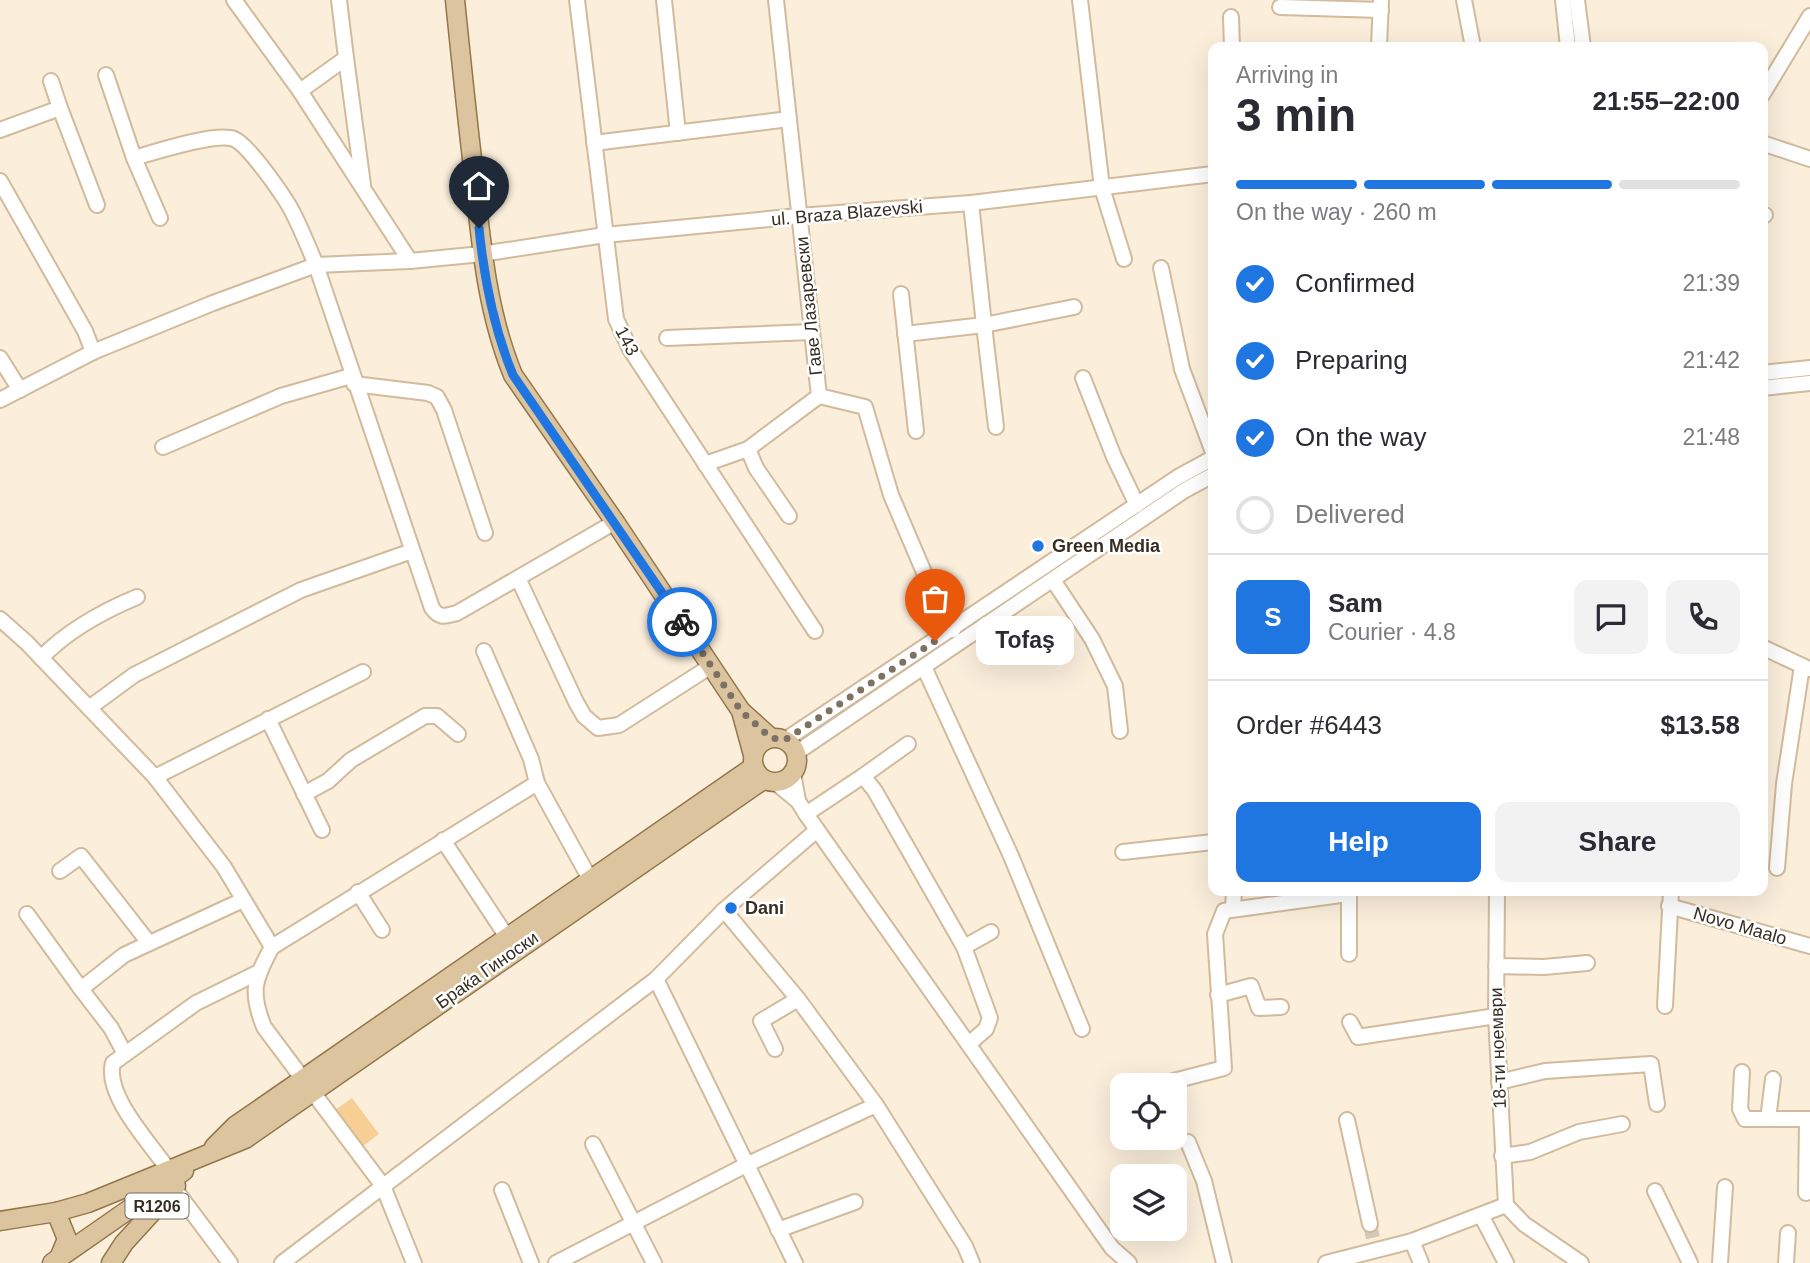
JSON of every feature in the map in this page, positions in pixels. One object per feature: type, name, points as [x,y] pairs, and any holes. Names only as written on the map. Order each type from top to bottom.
[{"type":"main road","points":[[455,0],[482,254],[499,337],[513,375],[741,711],[761,771]]},
{"type":"main road","points":[[741,711],[784,744],[793,773]]},
{"type":"main road","name":"Браќа Гиноски","points":[[761,771],[759,744],[784,744]]},
{"type":"main road","name":"Браќа Гиноски","points":[[308,1087],[572,910],[761,771]]},
{"type":"main road","name":"Браќа Гиноски","points":[[60,1261],[208,1153],[245,1139],[308,1087],[507,937],[590,879],[761,771],[793,773]]},
{"type":"main road","name":"R1206","points":[[0,1221],[56,1212],[127,1188],[208,1153]]},
{"type":"main road","name":"R1206","points":[[111,1263],[124,1243],[208,1153]]},
{"type":"main road","points":[[56,1212],[67,1240],[60,1261]]},
{"type":"street","points":[[234,0],[300,91],[410,261]]},
{"type":"street","points":[[338,0],[364,190]]},
{"type":"street","name":"143","points":[[577,0],[616,319],[630,349],[815,631]]},
{"type":"street","points":[[664,0],[678,132]]},
{"type":"street","name":"Гаве Лазаревски","points":[[705,464],[748,449],[819,396],[776,0]]},
{"type":"street","points":[[1080,0],[1102,188],[1124,259]]},
{"type":"street","points":[[1464,0],[1472,42]]},
{"type":"street","points":[[1563,0],[1567,42]]},
{"type":"street","points":[[1577,0],[1582,42]]},
{"type":"street","points":[[1280,7],[1381,5],[1379,42]]},
{"type":"street","points":[[1768,85],[1810,16]]},
{"type":"street","points":[[1231,17],[1232,42]]},
{"type":"street","points":[[300,91],[346,58]]},
{"type":"street","points":[[106,75],[134,158],[160,218]]},
{"type":"street","points":[[51,81],[97,205]]},
{"type":"street","points":[[0,130],[60,108]]},
{"type":"street","points":[[594,143],[789,119]]},
{"type":"street","points":[[134,158],[188,143],[235,139],[248,151],[293,212],[316,265],[412,551],[432,608],[438,616],[444,617],[457,612],[615,522]]},
{"type":"street","points":[[1768,145],[1810,159]]},
{"type":"street","points":[[340,153],[358,149]]},
{"type":"street","name":"ul. Braza Blazevski","points":[[0,400],[93,352],[316,265],[410,261],[482,254],[606,235],[971,203],[1208,175]]},
{"type":"street","points":[[0,181],[85,331],[93,352]]},
{"type":"street","points":[[971,203],[996,427]]},
{"type":"street","points":[[1161,268],[1182,369],[1208,439]]},
{"type":"street","points":[[901,294],[916,431]]},
{"type":"street","points":[[905,334],[984,325],[1074,307]]},
{"type":"street","points":[[667,338],[812,332]]},
{"type":"street","points":[[0,358],[20,390]]},
{"type":"street","points":[[1768,372],[1810,368]]},
{"type":"street","points":[[1083,378],[1114,457],[1137,505]]},
{"type":"street","points":[[163,447],[281,396],[353,380],[428,393],[437,397],[444,410],[485,533]]},
{"type":"street","points":[[1768,386],[1810,383]]},
{"type":"street","points":[[819,396],[865,407],[891,495],[926,577],[953,630]]},
{"type":"street","points":[[748,449],[756,468],[789,516]]},
{"type":"street","name":"Браќа Гиноски","points":[[784,744],[1178,477],[1208,461]]},
{"type":"street","name":"Браќа Гиноски","points":[[784,744],[924,667],[1185,490],[1208,478]]},
{"type":"street","points":[[89,708],[134,675],[301,590],[412,551]]},
{"type":"street","points":[[518,578],[576,702],[584,716],[598,728],[619,725],[711,666]]},
{"type":"street","points":[[1053,580],[1091,639],[1115,686],[1120,731]]},
{"type":"street","points":[[41,658],[76,629],[109,608],[137,597]]},
{"type":"street","points":[[0,619],[155,777],[224,867],[272,947]]},
{"type":"street","points":[[1768,650],[1806,668],[1784,784],[1777,868]]},
{"type":"street","points":[[484,651],[531,759],[537,782],[590,879]]},
{"type":"street","points":[[924,667],[1011,856],[1082,1029]]},
{"type":"street","points":[[155,777],[363,672]]},
{"type":"street","points":[[304,794],[328,781],[351,760],[425,716],[437,716],[458,734]]},
{"type":"street","points":[[268,719],[322,830]]},
{"type":"street","points":[[802,807],[863,776],[908,744]]},
{"type":"street","points":[[761,771],[802,807],[1112,1248],[1129,1263]]},
{"type":"street","points":[[793,773],[802,807]]},
{"type":"street","points":[[863,776],[875,791],[964,947],[990,1018],[986,1029],[970,1043]]},
{"type":"street","points":[[414,1263],[383,1186],[264,1027],[255,1005],[254,991],[258,972],[272,947],[537,782]]},
{"type":"street","points":[[282,1263],[656,979],[724,910],[817,830]]},
{"type":"street","points":[[443,840],[507,937]]},
{"type":"street","points":[[1123,852],[1208,843]]},
{"type":"street","points":[[60,871],[81,856],[149,943]]},
{"type":"street","points":[[358,892],[382,930]]},
{"type":"street","points":[[1233,908],[1234,896]]},
{"type":"street","points":[[1187,1078],[1224,1068],[1215,934],[1224,911],[1326,896]]},
{"type":"street","points":[[1349,896],[1349,954]]},
{"type":"street","name":"18-ти ноември","points":[[1497,896],[1496,1016],[1506,1205]]},
{"type":"street","name":"Novo Maalo","points":[[1665,1006],[1670,896]]},
{"type":"street","points":[[81,989],[124,955],[243,900]]},
{"type":"street","name":"Novo Maalo","points":[[1669,906],[1810,946]]},
{"type":"street","points":[[724,910],[798,999],[876,1105],[972,1263]]},
{"type":"street","points":[[27,914],[111,1028],[125,1055]]},
{"type":"street","points":[[964,947],[991,932]]},
{"type":"street","points":[[1496,966],[1544,967],[1587,963]]},
{"type":"street","points":[[168,1169],[120,1101],[110,1078],[113,1063],[196,1003],[258,972]]},
{"type":"street","points":[[656,979],[795,1263]]},
{"type":"street","points":[[1218,995],[1251,986],[1259,1008],[1281,1007]]},
{"type":"street","points":[[775,1049],[761,1021],[798,999]]},
{"type":"street","points":[[1350,1022],[1358,1037],[1496,1016]]},
{"type":"street","points":[[1499,1082],[1545,1071],[1651,1064],[1657,1104]]},
{"type":"street","points":[[1742,1072],[1740,1109],[1745,1119],[1808,1119],[1806,1193]]},
{"type":"street","points":[[1768,1119],[1773,1079]]},
{"type":"street","points":[[556,1263],[748,1164],[876,1105]]},
{"type":"street","points":[[1347,1120],[1370,1224]]},
{"type":"street","points":[[1502,1156],[1530,1152],[1579,1132],[1622,1124]]},
{"type":"street","points":[[1188,1142],[1204,1181],[1224,1263]]},
{"type":"street","points":[[593,1144],[654,1263]]},
{"type":"street","points":[[1720,1263],[1725,1187]]},
{"type":"street","points":[[174,1188],[230,1263]]},
{"type":"street","points":[[502,1190],[531,1263]]},
{"type":"street","points":[[1655,1191],[1690,1263]]},
{"type":"street","points":[[778,1230],[855,1202]]},
{"type":"street","points":[[1328,1263],[1375,1247],[1412,1241],[1506,1205],[1524,1224],[1581,1263]]},
{"type":"street","points":[[1481,1215],[1506,1263]]},
{"type":"street","points":[[1786,1263],[1788,1233]]},
{"type":"street","points":[[1412,1241],[1421,1263]]},
{"type":"street","points":[[1112,1248],[1116,1263]]},
{"type":"shaded area","points":[[352,1098],[379,1134],[359,1149],[332,1112]]},
{"type":"tunnel","points":[[1370,1224],[1374,1243]]},
{"type":"way so far","points":[[682,622],[741,711],[771,738],[785,740],[935,641]]},
{"type":"place","name":"Green Media","points":[[1038,546]]},
{"type":"place","name":"Tofaş","points":[[935,641]]},
{"type":"place","name":"Dani","points":[[731,908]]},
{"type":"route","points":[[479,228],[494,315],[502,348],[513,375],[682,622]]}]
